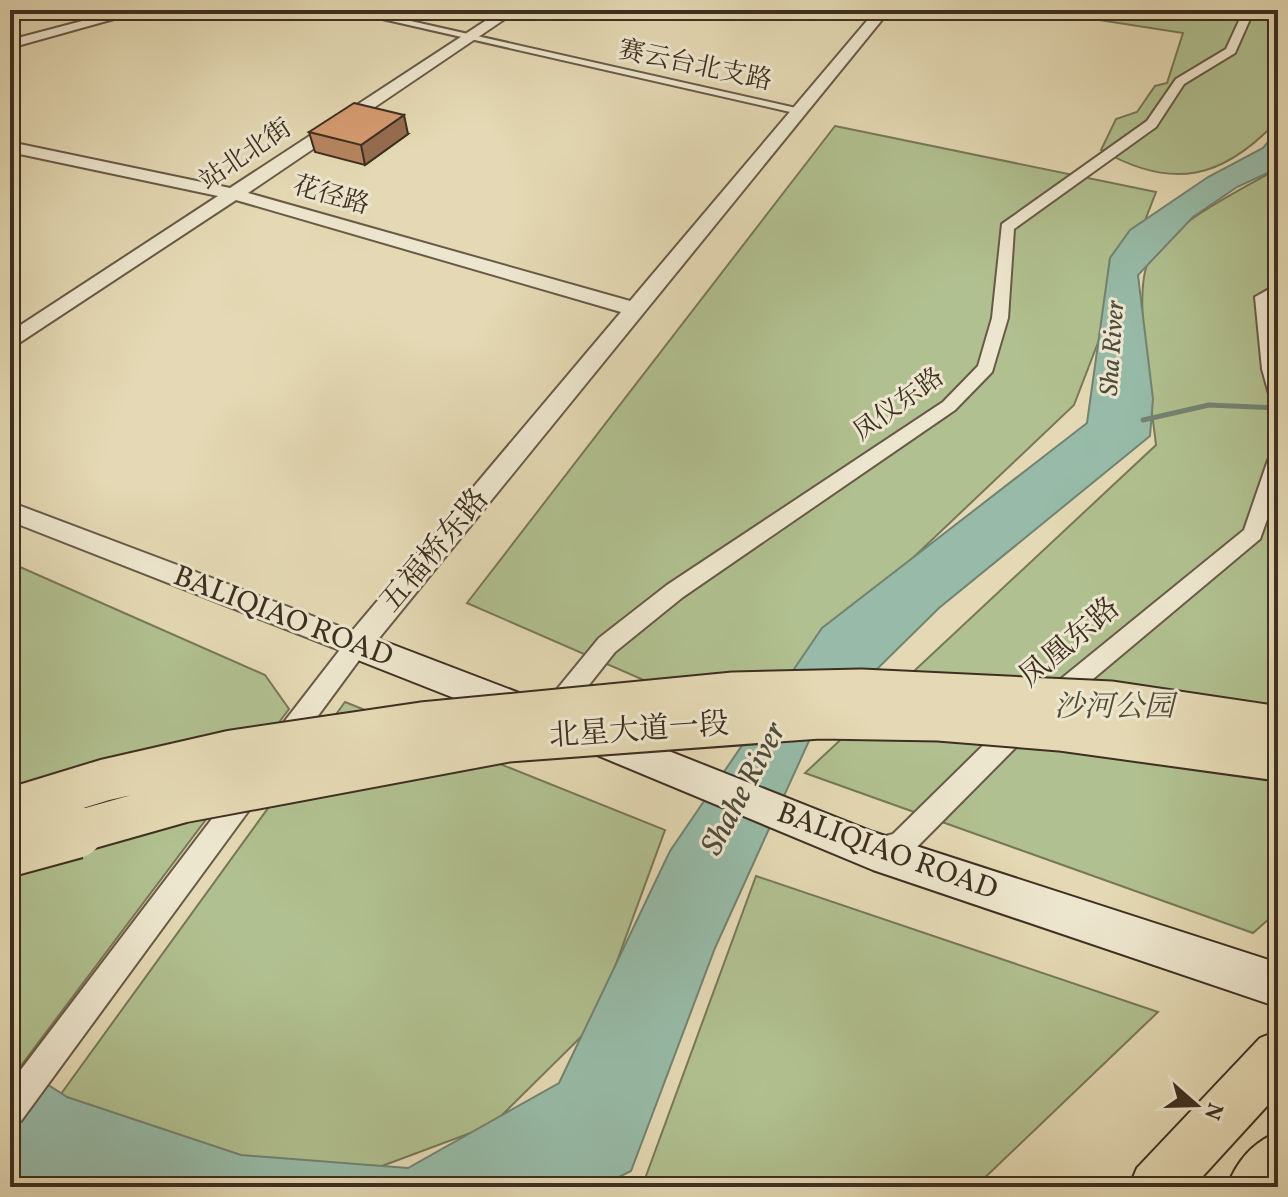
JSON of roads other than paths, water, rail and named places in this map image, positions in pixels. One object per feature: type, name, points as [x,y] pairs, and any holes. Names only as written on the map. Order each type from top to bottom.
[{"type":"highway","name":"北星大道一段","points":[[10,809],[105,780],[232,751],[422,723],[734,693],[861,690],[1111,702],[1278,727]]},
{"type":"highway","name":"北星大道一段","points":[[10,850],[182,802],[508,741],[819,718],[939,720],[1045,728],[1278,760]]},
{"type":"main road","points":[[1271,10],[1278,12]]},
{"type":"main road","name":"BALIQIAO ROAD","points":[[357,645],[679,770],[873,851],[1278,985]]},
{"type":"main road","points":[[1156,1187],[1278,1056]]},
{"type":"main road","points":[[1254,1187],[1278,1159]]},
{"type":"street","points":[[10,44],[139,10]]},
{"type":"street","name":"赛云台北支路","points":[[348,10],[465,39],[799,110]]},
{"type":"street","name":"站北北街","points":[[10,342],[511,10]]},
{"type":"street","name":"五福桥东路","points":[[10,1110],[357,645],[883,10]]},
{"type":"street","name":"凤仪东路","points":[[548,720],[607,645],[663,600],[949,406],[986,368],[1000,318],[1007,227],[1152,124],[1180,82],[1231,51],[1249,10]]},
{"type":"street","name":"花径路","points":[[10,147],[233,194],[634,309]]},
{"type":"street","points":[[1278,289],[1263,297],[1271,369],[1278,394]]},
{"type":"street","name":"凤凰东路","points":[[873,851],[900,846],[1013,731],[1253,534],[1278,460]]},
{"type":"street","name":"BALIQIAO ROAD","points":[[10,511],[357,645]]},
{"type":"water","points":[[1278,130],[1278,168],[1237,187],[1193,217],[1138,275],[1153,399],[1150,436],[939,608],[813,732],[715,948],[631,1171],[599,1187],[10,1187],[10,1060],[67,1097],[241,1155],[408,1168],[559,1083],[670,851],[822,628],[1087,423],[1110,258],[1130,230],[1208,177],[1263,148]]},
{"type":"waterway","points":[[1143,420],[1209,405],[1278,408]]},
{"type":"water label","name":"Sha River","points":[[1113,348]]},
{"type":"water label","name":"Shahe River","points":[[745,789]]},
{"type":"park label","name":"沙河公园","points":[[1114,708]]}]
